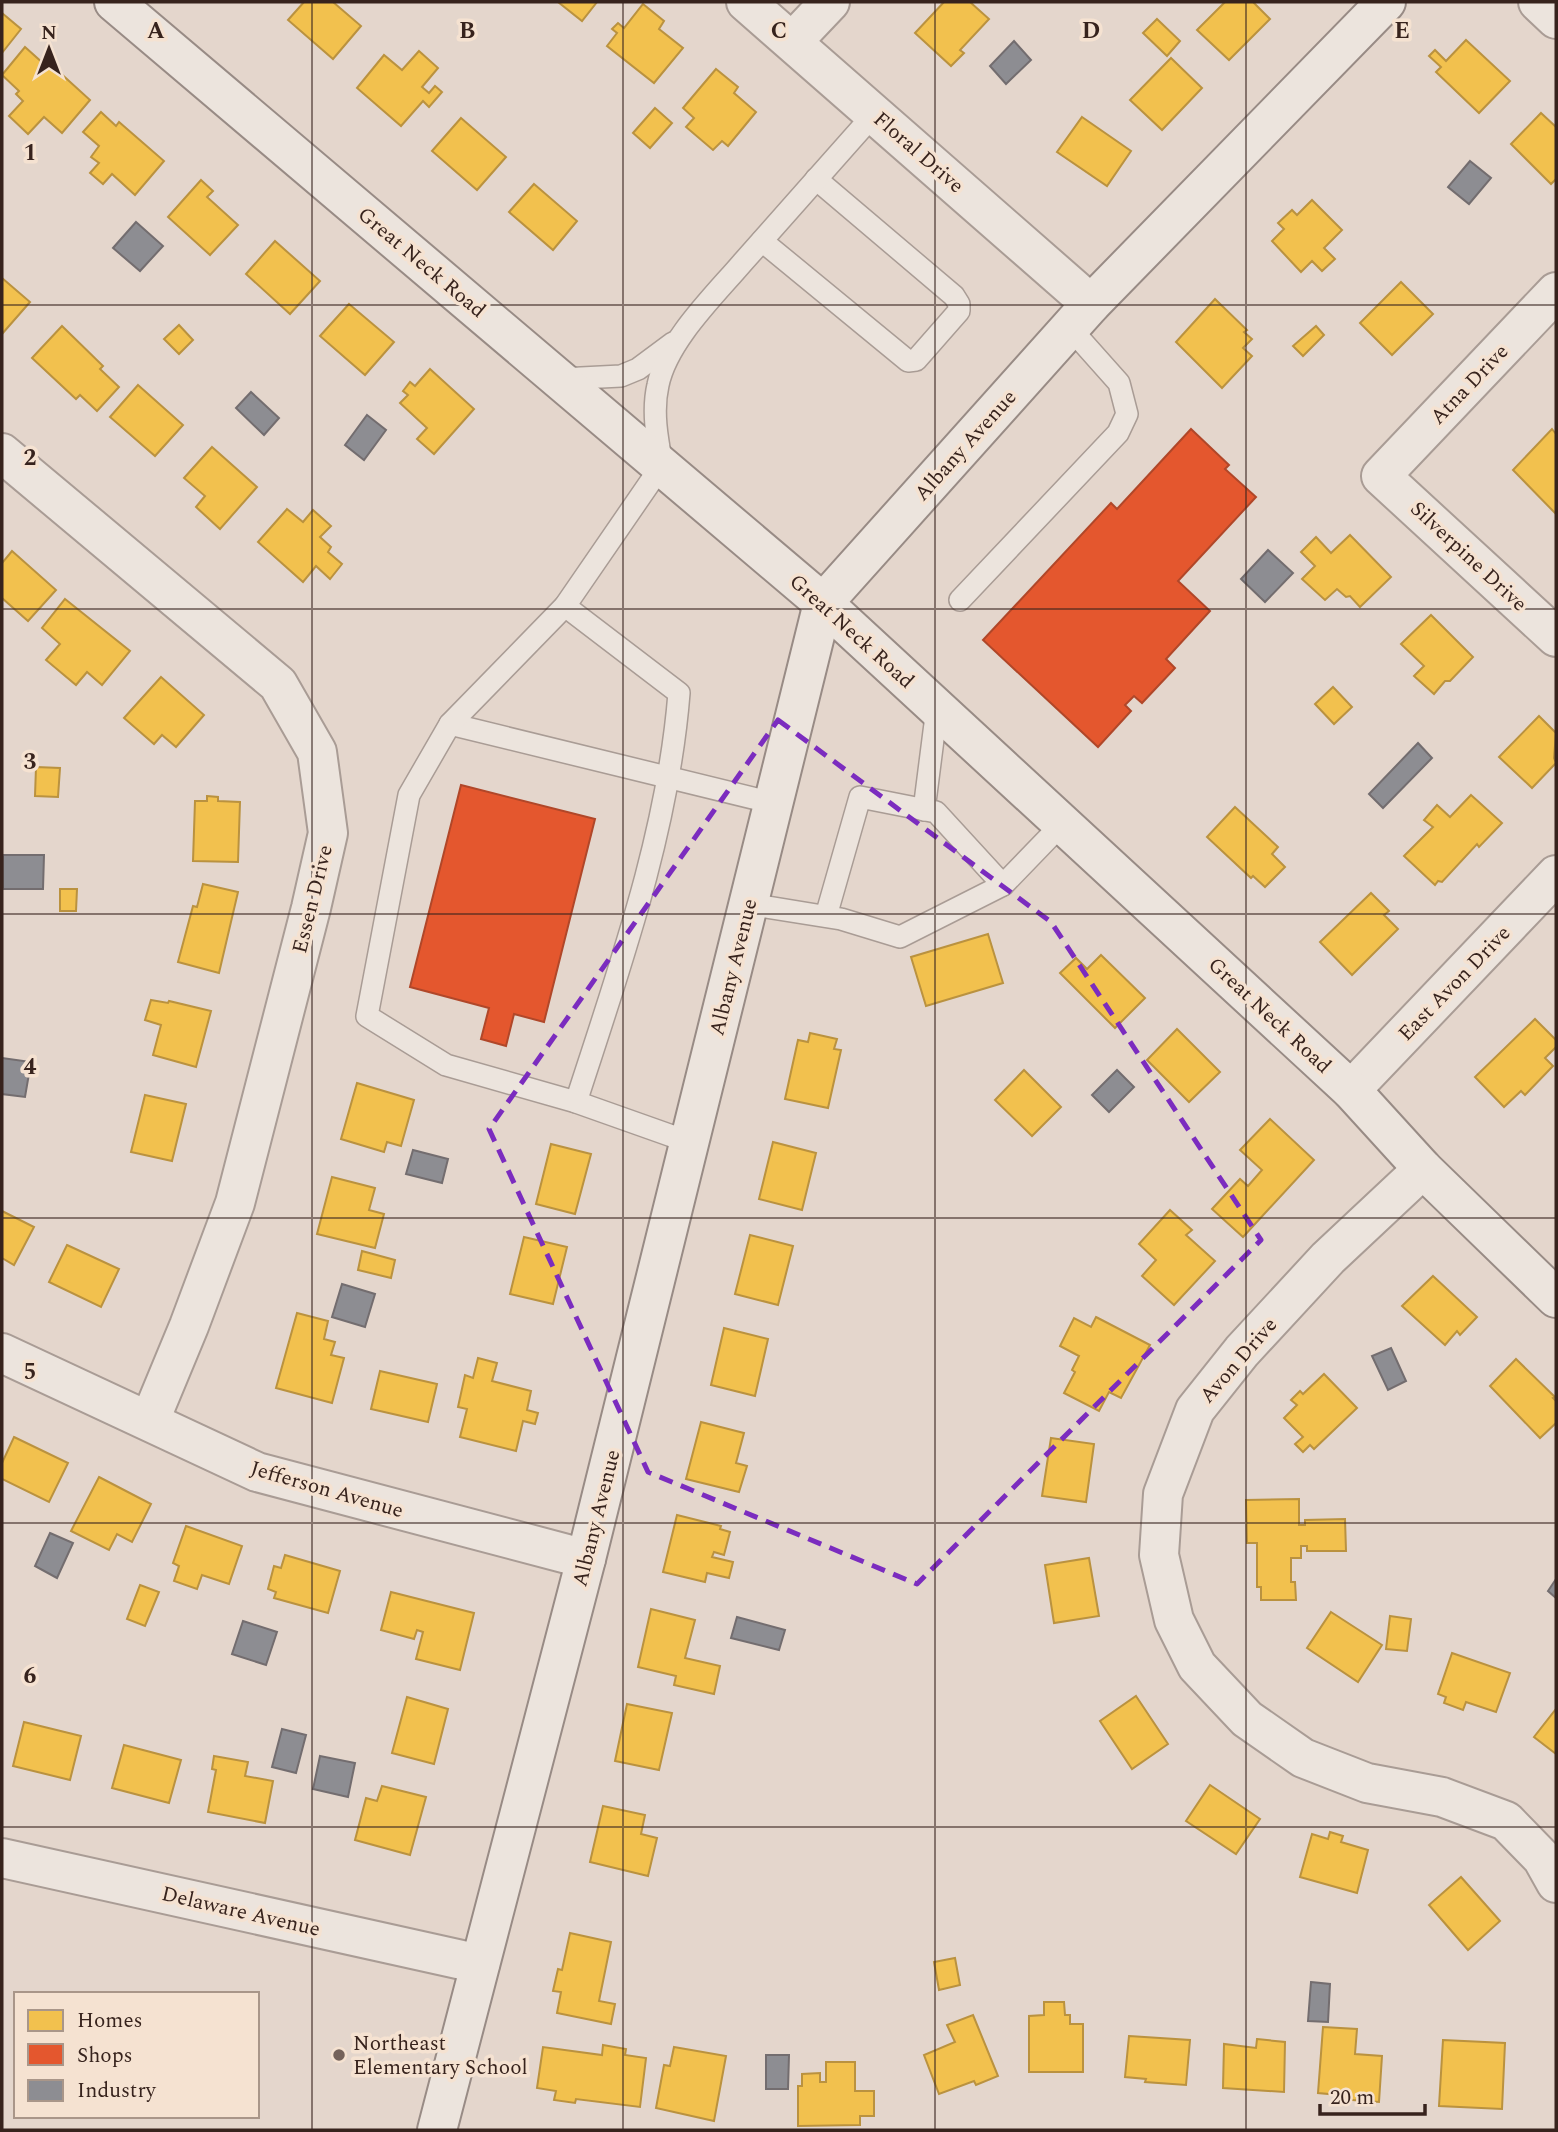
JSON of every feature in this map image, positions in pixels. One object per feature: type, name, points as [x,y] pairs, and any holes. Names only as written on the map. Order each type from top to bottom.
[{"type":"street","name":"Great Neck Road","points":[[114,2],[823,603],[1351,1090],[1423,1169],[1556,1298]]},
{"type":"street","name":"Floral Drive","points":[[746,2],[874,113],[1081,316]]},
{"type":"street","points":[[793,41],[831,2]]},
{"type":"street","name":"Albany Avenue","points":[[437,2130],[586,1559],[823,603],[1081,316],[1386,2]]},
{"type":"street","points":[[1538,2],[1556,19]]},
{"type":"street","name":"Atna Drive","points":[[1381,476],[1556,292]]},
{"type":"street","name":"Essen Drive","points":[[2,453],[278,684],[317,752],[328,833],[311,908],[234,1203],[189,1326],[150,1420]]},
{"type":"street","name":"Silverpine Drive","points":[[1381,476],[1556,637]]},
{"type":"street","name":"East Avon Drive","points":[[1351,1090],[1556,875]]},
{"type":"street","name":"Avon Drive","points":[[1423,1169],[1328,1258],[1242,1351],[1195,1410],[1163,1494],[1158,1555],[1174,1620],[1197,1666],[1247,1719],[1303,1758],[1367,1783],[1442,1797],[1506,1821],[1542,1858],[1556,1884]]},
{"type":"street","name":"Jefferson Avenue","points":[[2,1353],[257,1472],[586,1559]]},
{"type":"street","name":"Delaware Avenue","points":[[2,1858],[480,1964]]},
{"type":"lane","points":[[689,1142],[576,1102],[446,1065],[367,1016],[410,795],[450,724],[565,606],[662,465],[655,429],[657,386],[680,338],[874,113]]},
{"type":"lane","points":[[762,241],[908,360],[916,360],[959,311],[959,304],[954,296],[816,179]]},
{"type":"lane","points":[[960,600],[1118,433],[1127,414],[1119,383],[1081,316]]},
{"type":"lane","points":[[561,379],[621,376],[638,369],[680,338]]},
{"type":"lane","points":[[565,606],[679,693],[676,733],[660,817],[621,964],[576,1102]]},
{"type":"lane","points":[[924,810],[937,708]]},
{"type":"lane","points":[[450,724],[773,803]]},
{"type":"lane","points":[[826,916],[860,797],[936,813],[1003,885]]},
{"type":"lane","points":[[748,904],[826,916],[901,937],[1003,885],[1062,824]]},
{"type":"highlighted area","points":[[778,720],[1051,922],[1261,1240],[917,1584],[648,1472],[489,1129]]},
{"type":"building: Homes","points":[[304,2],[333,2],[361,26],[333,59],[288,20]]},
{"type":"building: Homes","points":[[558,2],[597,2],[582,21]]},
{"type":"building: Homes","points":[[944,2],[970,2],[989,19],[960,50],[964,53],[951,66],[915,33]]},
{"type":"building: Homes","points":[[1225,2],[1253,2],[1270,19],[1229,60],[1197,30]]},
{"type":"building: Homes","points":[[643,4],[664,21],[659,29],[683,48],[654,83],[607,46],[617,33],[612,29],[618,23],[624,28]]},
{"type":"building: Homes","points":[[2,13],[21,29],[2,53]]},
{"type":"building: Homes","points":[[1157,19],[1180,41],[1167,56],[1143,33]]},
{"type":"building: Homes","points":[[1466,40],[1510,81],[1479,113],[1436,72],[1441,67],[1429,56],[1435,50],[1446,61]]},
{"type":"building: Homes","points":[[25,47],[44,64],[47,61],[90,100],[62,133],[44,117],[28,134],[9,116],[23,101],[16,94],[19,91],[2,75]]},
{"type":"building: Homes","points":[[419,51],[438,68],[422,87],[429,93],[435,86],[442,92],[429,107],[423,101],[401,126],[357,88],[384,55],[402,70]]},
{"type":"building: Homes","points":[[1171,58],[1202,88],[1162,130],[1130,100]]},
{"type":"building: Homes","points":[[716,69],[738,87],[734,93],[756,112],[728,146],[722,141],[713,150],[686,127],[694,118],[683,108]]},
{"type":"building: Homes","points":[[655,108],[672,123],[650,148],[633,133]]},
{"type":"building: Homes","points":[[101,112],[116,126],[119,122],[164,161],[135,195],[112,174],[103,184],[90,173],[99,163],[91,157],[99,146],[83,132]]},
{"type":"building: Homes","points":[[1541,113],[1556,127],[1556,179],[1551,184],[1511,144]]},
{"type":"building: Homes","points":[[1082,117],[1131,151],[1107,186],[1057,152]]},
{"type":"building: Homes","points":[[461,118],[506,157],[477,190],[432,151]]},
{"type":"building: Homes","points":[[201,180],[213,191],[207,197],[238,225],[210,255],[168,217]]},
{"type":"building: Homes","points":[[534,184],[577,221],[553,250],[509,212]]},
{"type":"building: Homes","points":[[1312,200],[1342,230],[1324,248],[1335,259],[1322,271],[1312,261],[1301,272],[1272,241],[1284,229],[1278,223],[1292,210],[1297,215]]},
{"type":"building: Homes","points":[[275,241],[320,281],[290,314],[246,274]]},
{"type":"building: Homes","points":[[2,278],[30,302],[2,334]]},
{"type":"building: Homes","points":[[1401,282],[1433,314],[1392,355],[1360,323]]},
{"type":"building: Homes","points":[[1215,299],[1247,330],[1244,332],[1252,339],[1243,348],[1252,356],[1222,388],[1176,342]]},
{"type":"building: Homes","points":[[349,304],[394,342],[365,375],[320,336]]},
{"type":"building: Homes","points":[[179,325],[193,340],[179,354],[164,339]]},
{"type":"building: Homes","points":[[62,326],[103,366],[100,369],[119,387],[97,411],[80,395],[76,399],[32,358]]},
{"type":"building: Homes","points":[[1316,326],[1324,335],[1303,356],[1293,346]]},
{"type":"building: Homes","points":[[430,369],[474,409],[434,454],[417,439],[427,428],[400,403],[408,395],[403,391],[410,382],[415,386]]},
{"type":"building: Homes","points":[[138,385],[183,425],[155,456],[110,417]]},
{"type":"building: Homes","points":[[1552,429],[1556,434],[1556,514],[1513,470]]},
{"type":"building: Homes","points":[[212,447],[257,487],[220,529],[196,507],[205,496],[184,478]]},
{"type":"building: Homes","points":[[287,509],[303,522],[313,510],[331,526],[320,537],[331,547],[328,552],[342,564],[330,579],[316,566],[303,582],[258,542]]},
{"type":"building: Homes","points":[[1350,535],[1391,577],[1360,607],[1350,596],[1346,597],[1337,589],[1325,600],[1302,579],[1315,566],[1301,552],[1316,537],[1331,553]]},
{"type":"building: Homes","points":[[12,551],[56,590],[28,621],[2,598],[2,563]]},
{"type":"building: Homes","points":[[65,599],[130,651],[102,685],[87,672],[76,685],[46,660],[60,644],[42,628]]},
{"type":"building: Homes","points":[[1431,615],[1473,657],[1434,694],[1414,676],[1424,666],[1401,644]]},
{"type":"building: Homes","points":[[161,677],[204,715],[176,747],[162,735],[154,744],[124,718]]},
{"type":"building: Homes","points":[[1333,687],[1352,707],[1334,724],[1315,704]]},
{"type":"building: Homes","points":[[1539,716],[1556,733],[1556,763],[1532,788],[1499,757]]},
{"type":"building: Homes","points":[[36,767],[60,768],[58,797],[35,796]]},
{"type":"building: Homes","points":[[1471,795],[1502,823],[1479,847],[1477,844],[1442,882],[1438,881],[1435,885],[1404,856],[1433,827],[1424,820],[1437,805],[1450,817]]},
{"type":"building: Homes","points":[[207,796],[218,797],[218,801],[240,802],[238,862],[193,861],[195,801],[207,801]]},
{"type":"building: Homes","points":[[1235,807],[1278,847],[1272,854],[1285,867],[1265,887],[1253,876],[1251,878],[1207,837]]},
{"type":"building: Homes","points":[[203,884],[238,892],[219,973],[178,962],[193,906],[197,907]]},
{"type":"building: Homes","points":[[60,889],[77,889],[76,911],[60,911]]},
{"type":"building: Homes","points":[[1371,893],[1389,911],[1384,915],[1398,929],[1352,975],[1320,942]]},
{"type":"building: Homes","points":[[988,934],[1003,983],[926,1006],[911,957]]},
{"type":"building: Homes","points":[[1101,955],[1145,998],[1115,1028],[1060,973],[1076,958],[1087,969]]},
{"type":"building: Homes","points":[[151,1000],[169,1001],[211,1011],[196,1067],[153,1055],[161,1025],[145,1020]]},
{"type":"building: Homes","points":[[1535,1019],[1556,1040],[1556,1047],[1545,1058],[1553,1066],[1525,1095],[1521,1091],[1504,1107],[1475,1077]]},
{"type":"building: Homes","points":[[1177,1029],[1220,1072],[1189,1102],[1147,1060]]},
{"type":"building: Homes","points":[[810,1033],[837,1039],[834,1049],[841,1050],[828,1108],[785,1099],[798,1040],[808,1042]]},
{"type":"building: Homes","points":[[1024,1070],[1061,1107],[1032,1136],[995,1100]]},
{"type":"building: Homes","points":[[357,1083],[414,1100],[401,1146],[387,1142],[384,1152],[341,1139]]},
{"type":"building: Homes","points":[[145,1095],[186,1104],[172,1161],[131,1152]]},
{"type":"building: Homes","points":[[1270,1119],[1314,1160],[1243,1237],[1212,1209],[1240,1179],[1248,1186],[1262,1170],[1240,1150]]},
{"type":"building: Homes","points":[[773,1142],[816,1153],[802,1210],[759,1199]]},
{"type":"building: Homes","points":[[551,1144],[591,1154],[575,1214],[536,1204]]},
{"type":"building: Homes","points":[[332,1177],[375,1188],[369,1210],[384,1214],[375,1248],[317,1234]]},
{"type":"building: Homes","points":[[1170,1210],[1192,1230],[1186,1235],[1215,1261],[1174,1305],[1142,1276],[1156,1260],[1139,1244]]},
{"type":"building: Homes","points":[[2,1211],[34,1227],[14,1265],[2,1258]]},
{"type":"building: Homes","points":[[750,1235],[793,1246],[778,1305],[735,1294]]},
{"type":"building: Homes","points":[[524,1237],[567,1247],[553,1304],[510,1294]]},
{"type":"building: Homes","points":[[67,1245],[119,1269],[101,1307],[49,1282]]},
{"type":"building: Homes","points":[[362,1251],[395,1260],[391,1278],[358,1270]]},
{"type":"building: Homes","points":[[1433,1276],[1477,1317],[1460,1335],[1457,1331],[1445,1345],[1402,1306]]},
{"type":"building: Homes","points":[[297,1313],[328,1321],[324,1339],[335,1342],[331,1355],[344,1358],[332,1403],[276,1388]]},
{"type":"building: Homes","points":[[1096,1317],[1150,1345],[1121,1398],[1109,1392],[1099,1411],[1064,1393],[1075,1372],[1072,1370],[1079,1356],[1060,1346],[1074,1318],[1091,1327]]},
{"type":"building: Homes","points":[[724,1328],[768,1339],[755,1396],[711,1385]]},
{"type":"building: Homes","points":[[478,1358],[497,1363],[492,1381],[531,1391],[527,1410],[538,1413],[535,1424],[523,1421],[516,1451],[460,1437],[467,1409],[458,1407],[465,1375],[473,1378]]},
{"type":"building: Homes","points":[[1516,1359],[1555,1397],[1556,1423],[1540,1438],[1490,1386]]},
{"type":"building: Homes","points":[[380,1371],[437,1384],[428,1422],[371,1409]]},
{"type":"building: Homes","points":[[1324,1374],[1357,1408],[1314,1449],[1310,1445],[1303,1452],[1295,1444],[1303,1437],[1284,1418],[1297,1405],[1291,1400],[1300,1391],[1303,1394]]},
{"type":"building: Homes","points":[[701,1422],[744,1433],[736,1463],[747,1466],[739,1492],[686,1479]]},
{"type":"building: Homes","points":[[14,1437],[68,1463],[49,1502],[2,1479],[2,1463]]},
{"type":"building: Homes","points":[[1051,1438],[1094,1444],[1086,1502],[1042,1496]]},
{"type":"building: Homes","points":[[99,1477],[151,1504],[132,1542],[117,1534],[109,1550],[71,1531]]},
{"type":"building: Homes","points":[[1299,1499],[1299,1525],[1305,1525],[1305,1520],[1345,1519],[1346,1551],[1307,1551],[1307,1546],[1301,1546],[1301,1558],[1291,1558],[1291,1582],[1295,1582],[1296,1600],[1261,1600],[1261,1587],[1257,1587],[1257,1543],[1247,1543],[1246,1500]]},
{"type":"building: Homes","points":[[677,1515],[721,1526],[720,1529],[730,1532],[724,1555],[714,1552],[712,1557],[733,1562],[729,1578],[707,1573],[705,1582],[663,1572]]},
{"type":"building: Homes","points":[[186,1526],[242,1546],[229,1584],[202,1575],[197,1589],[174,1581],[179,1566],[173,1563]]},
{"type":"building: Homes","points":[[285,1555],[340,1571],[328,1613],[274,1598],[276,1592],[268,1589],[274,1566],[281,1568]]},
{"type":"building: Homes","points":[[1089,1558],[1099,1616],[1054,1623],[1045,1565]]},
{"type":"building: Homes","points":[[140,1585],[159,1592],[145,1626],[127,1619]]},
{"type":"building: Homes","points":[[391,1592],[474,1613],[460,1670],[416,1659],[423,1632],[417,1630],[414,1639],[381,1630]]},
{"type":"building: Homes","points":[[651,1609],[695,1620],[685,1658],[720,1666],[714,1694],[674,1685],[676,1676],[638,1667]]},
{"type":"building: Homes","points":[[1331,1612],[1382,1645],[1358,1682],[1307,1648]]},
{"type":"building: Homes","points":[[1390,1616],[1411,1619],[1407,1651],[1386,1649]]},
{"type":"building: Homes","points":[[1452,1653],[1510,1673],[1496,1712],[1466,1702],[1463,1710],[1444,1703],[1446,1697],[1438,1694]]},
{"type":"building: Homes","points":[[1136,1696],[1168,1744],[1132,1769],[1100,1721]]},
{"type":"building: Homes","points":[[407,1697],[448,1709],[434,1764],[392,1753]]},
{"type":"building: Homes","points":[[627,1704],[672,1713],[659,1770],[615,1761]]},
{"type":"building: Homes","points":[[1556,1709],[1556,1754],[1534,1737]]},
{"type":"building: Homes","points":[[24,1722],[81,1736],[70,1780],[13,1766]]},
{"type":"building: Homes","points":[[124,1745],[181,1760],[169,1803],[112,1788]]},
{"type":"building: Homes","points":[[214,1756],[248,1762],[245,1776],[273,1781],[265,1823],[208,1812],[216,1770],[212,1769]]},
{"type":"building: Homes","points":[[1210,1785],[1260,1819],[1236,1854],[1186,1821]]},
{"type":"building: Homes","points":[[382,1786],[426,1797],[410,1855],[355,1840],[366,1798],[377,1801]]},
{"type":"building: Homes","points":[[603,1806],[645,1815],[641,1834],[657,1838],[648,1876],[590,1862]]},
{"type":"building: Homes","points":[[1330,1832],[1343,1836],[1341,1842],[1368,1850],[1357,1893],[1300,1877],[1312,1834],[1328,1839]]},
{"type":"building: Homes","points":[[1461,1877],[1500,1921],[1468,1950],[1429,1905]]},
{"type":"building: Homes","points":[[570,1933],[611,1942],[599,2001],[615,2004],[611,2024],[557,2013],[561,1992],[553,1991],[558,1969],[562,1970]]},
{"type":"building: Homes","points":[[955,1958],[960,1985],[939,1990],[934,1962]]},
{"type":"building: Homes","points":[[1044,2002],[1064,2002],[1065,2015],[1070,2015],[1070,2024],[1083,2024],[1083,2072],[1029,2072],[1029,2016],[1044,2015]]},
{"type":"building: Homes","points":[[973,2015],[998,2076],[976,2085],[974,2081],[939,2094],[924,2055],[955,2042],[947,2025]]},
{"type":"building: Homes","points":[[1323,2027],[1357,2029],[1355,2054],[1382,2056],[1379,2102],[1339,2099],[1339,2095],[1318,2093]]},
{"type":"building: Homes","points":[[1129,2036],[1190,2040],[1186,2085],[1145,2082],[1146,2079],[1125,2077]]},
{"type":"building: Homes","points":[[1257,2039],[1285,2042],[1284,2092],[1223,2088],[1224,2044],[1256,2048]]},
{"type":"building: Homes","points":[[1443,2040],[1505,2043],[1502,2109],[1439,2106]]},
{"type":"building: Homes","points":[[603,2045],[626,2049],[625,2055],[646,2058],[640,2107],[576,2099],[575,2103],[554,2100],[556,2091],[537,2088],[543,2047],[602,2055]]},
{"type":"building: Homes","points":[[674,2047],[726,2056],[714,2121],[656,2108],[664,2065],[670,2066]]},
{"type":"building: Homes","points":[[826,2062],[855,2062],[855,2091],[874,2091],[874,2116],[860,2116],[860,2125],[798,2126],[798,2086],[802,2086],[802,2074],[820,2073],[820,2082],[826,2082]]},
{"type":"building: Shops","points":[[1191,429],[1229,465],[1225,469],[1256,497],[1178,581],[1210,611],[1166,659],[1175,668],[1142,703],[1134,696],[1125,705],[1131,711],[1098,747],[983,640],[1111,503],[1117,509]]},
{"type":"building: Shops","points":[[461,785],[595,819],[544,1022],[514,1014],[506,1046],[481,1039],[489,1008],[410,987]]},
{"type":"building: Industry","points":[[1014,41],[1031,60],[1006,84],[990,66]]},
{"type":"building: Industry","points":[[1470,161],[1491,178],[1469,204],[1448,187]]},
{"type":"building: Industry","points":[[136,222],[163,246],[140,271],[113,248]]},
{"type":"building: Industry","points":[[251,392],[279,418],[264,435],[236,408]]},
{"type":"building: Industry","points":[[367,415],[386,430],[364,460],[345,445]]},
{"type":"building: Industry","points":[[1268,550],[1293,573],[1265,602],[1241,579]]},
{"type":"building: Industry","points":[[1418,743],[1432,758],[1383,808],[1369,794]]},
{"type":"building: Industry","points":[[3,855],[44,855],[43,889],[3,889]]},
{"type":"building: Industry","points":[[2,1058],[31,1062],[25,1097],[2,1094]]},
{"type":"building: Industry","points":[[1117,1070],[1134,1087],[1109,1112],[1092,1095]]},
{"type":"building: Industry","points":[[413,1150],[448,1159],[442,1183],[406,1174]]},
{"type":"building: Industry","points":[[342,1284],[375,1294],[365,1327],[332,1317]]},
{"type":"building: Industry","points":[[1391,1348],[1406,1381],[1388,1390],[1372,1356]]},
{"type":"building: Industry","points":[[50,1533],[73,1543],[57,1578],[35,1566]]},
{"type":"building: Industry","points":[[1556,1579],[1556,1598],[1548,1591]]},
{"type":"building: Industry","points":[[737,1617],[785,1630],[779,1650],[731,1638]]},
{"type":"building: Industry","points":[[243,1621],[277,1632],[266,1665],[232,1654]]},
{"type":"building: Industry","points":[[282,1729],[306,1735],[296,1773],[272,1767]]},
{"type":"building: Industry","points":[[320,1756],[355,1763],[348,1797],[313,1789]]},
{"type":"building: Industry","points":[[1311,1982],[1330,1984],[1328,2022],[1308,2021]]},
{"type":"building: Industry","points":[[766,2055],[789,2055],[788,2089],[766,2089]]},
{"type":"place","name":"Northeast Elementary School","points":[[339,2055]]}]
